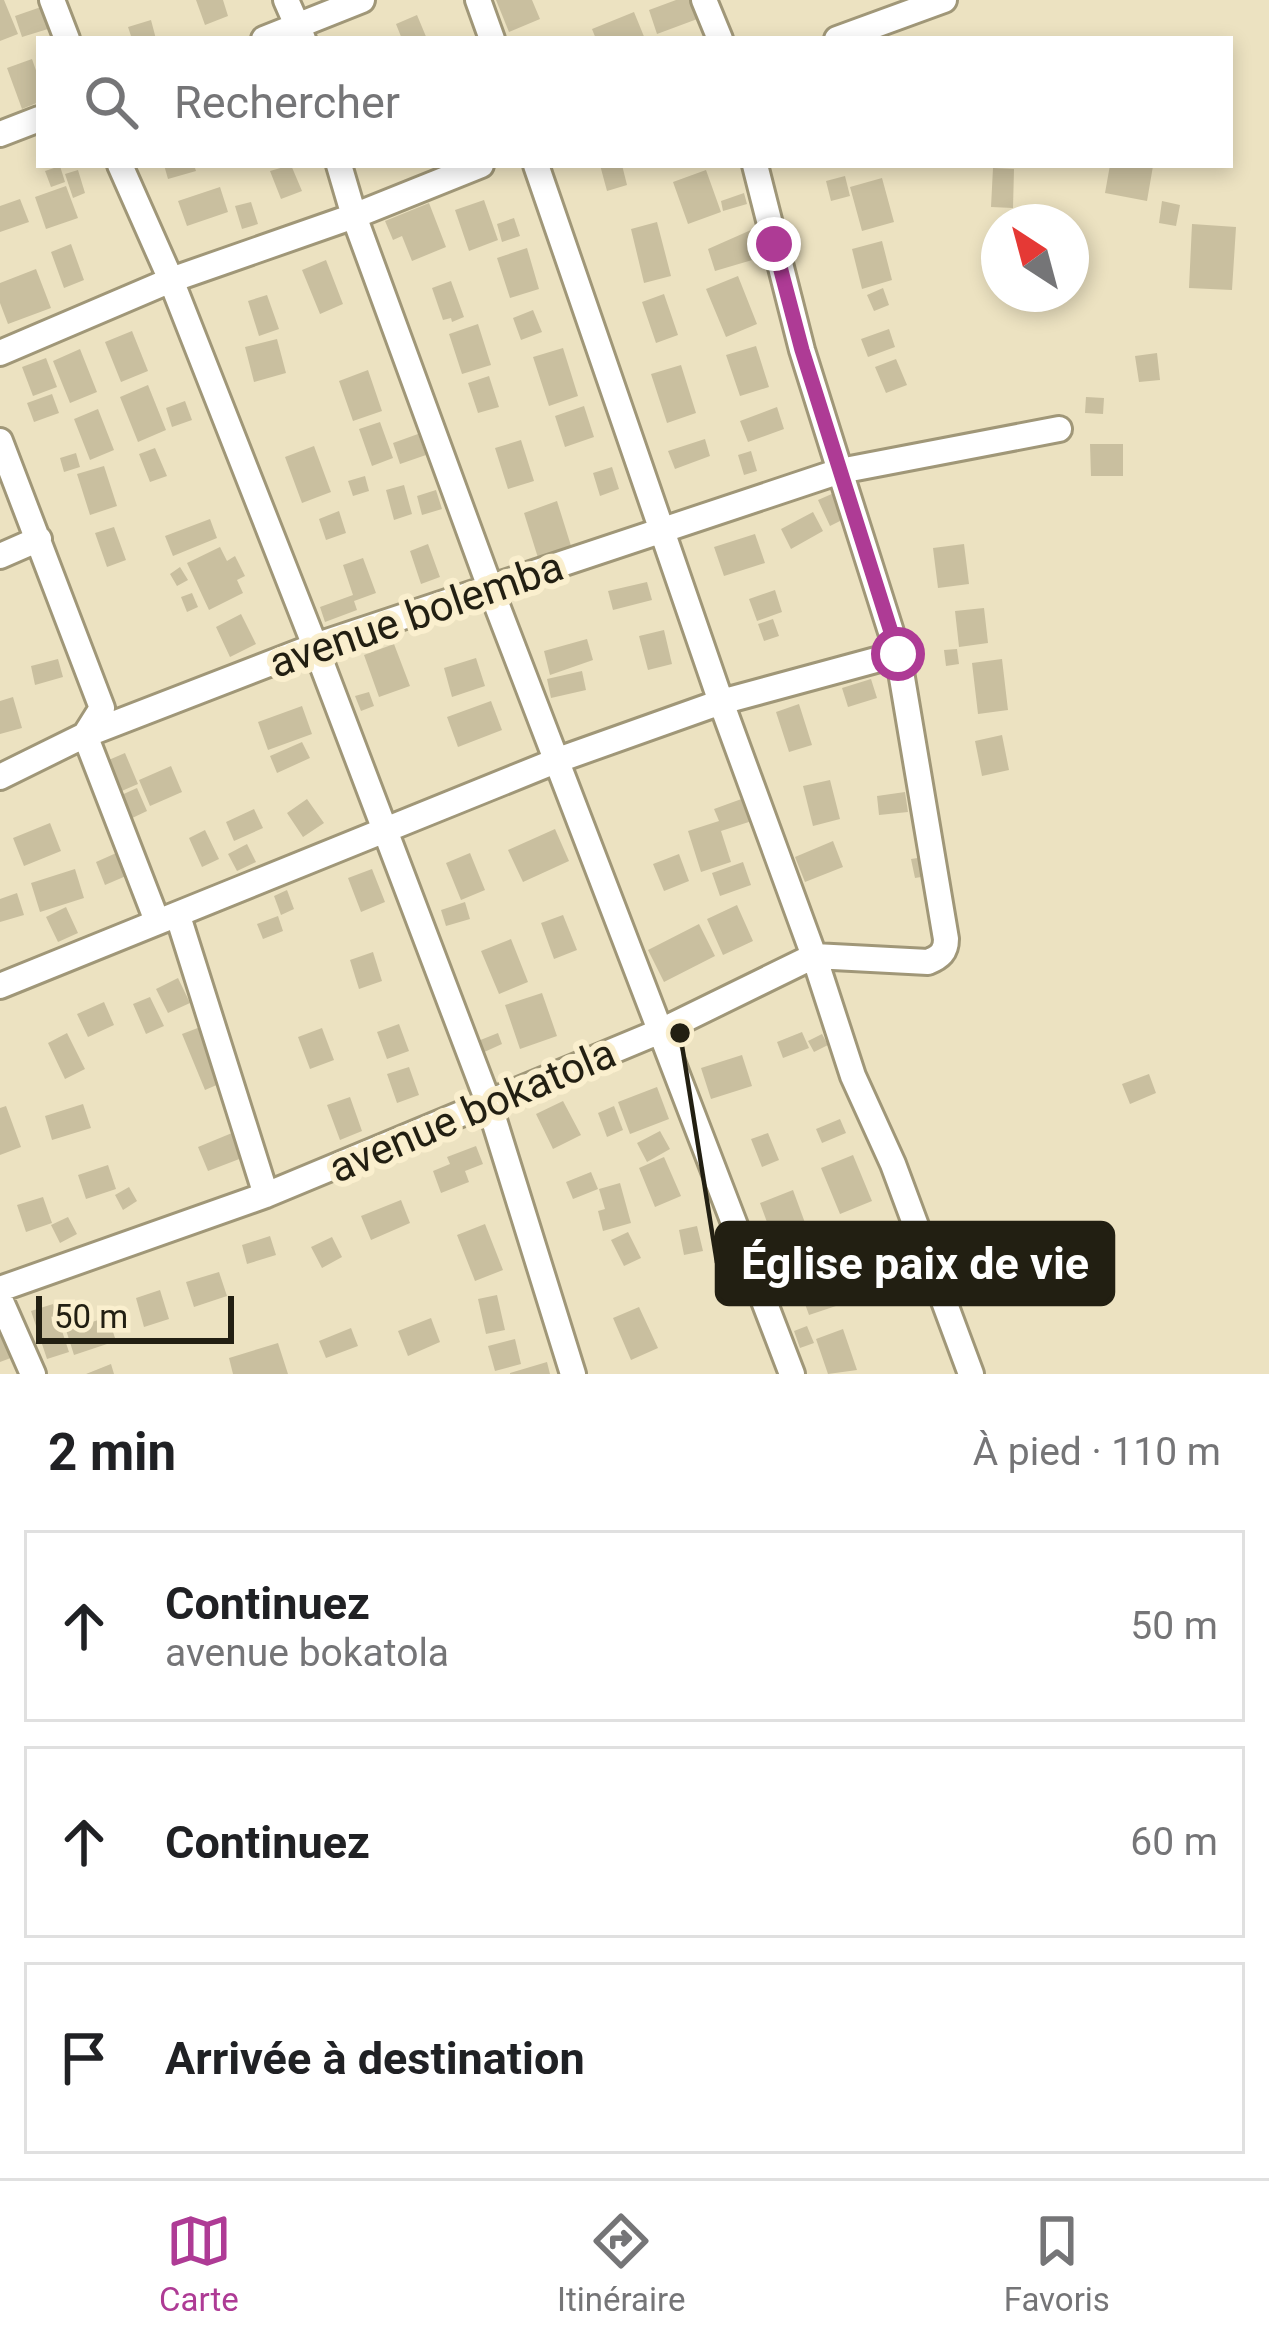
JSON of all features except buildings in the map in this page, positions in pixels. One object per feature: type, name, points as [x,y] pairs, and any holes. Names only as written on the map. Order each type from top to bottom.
[{"type":"street","points":[[52,0],[66,36]]},
{"type":"street","points":[[286,0],[301,33],[362,0]]},
{"type":"street","points":[[478,0],[491,36]]},
{"type":"street","points":[[704,0],[719,36]]},
{"type":"street","points":[[845,36],[944,0]]},
{"type":"street","points":[[0,134],[36,120]]},
{"type":"street","points":[[121,168],[171,280],[315,646],[489,1104],[573,1374]]},
{"type":"street","points":[[340,168],[491,590],[792,1374]]},
{"type":"street","points":[[0,353],[171,280],[355,216],[474,168]]},
{"type":"street","points":[[537,168],[853,1076],[893,1164],[971,1374]]},
{"type":"street","name":"avenue bokatola","points":[[0,1289],[266,1195],[489,1104],[663,1030],[814,956],[928,962],[940,957],[946,948],[898,654],[802,350],[756,168]]},
{"type":"street","points":[[840,471],[1059,429]]},
{"type":"street","points":[[0,441],[102,708],[85,735],[167,919],[266,1195]]},
{"type":"street","name":"avenue bolemba","points":[[0,777],[85,735],[315,646],[840,471]]},
{"type":"street","points":[[0,556],[39,539]]},
{"type":"street","points":[[0,986],[558,760],[721,702],[898,654]]},
{"type":"street","points":[[0,1299],[33,1374]]},
{"type":"place","name":"Église paix de vie","points":[[680,1033]]},
{"type":"route","points":[[774,244],[802,350],[898,654]]}]
